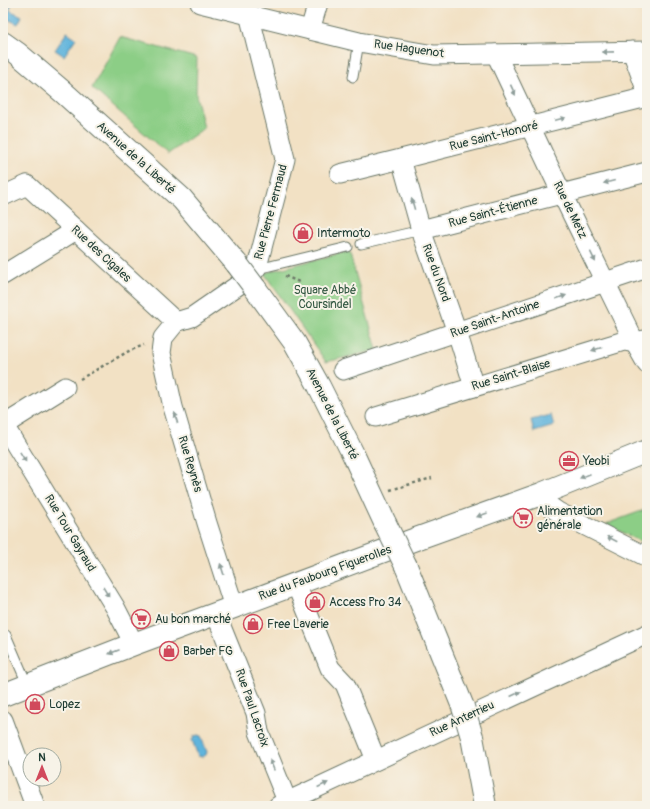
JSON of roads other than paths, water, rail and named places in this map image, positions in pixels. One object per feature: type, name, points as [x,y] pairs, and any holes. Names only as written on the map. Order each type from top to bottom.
[{"type":"main road","name":"Avenue de la Liberté","points":[[3,43],[63,92],[182,199],[250,273],[295,343],[319,386],[354,456],[406,566],[463,707],[472,737],[485,806]]},
{"type":"main road","name":"Avenue de la Liberté","points":[[3,54],[63,92]]},
{"type":"main road","name":"Rue du Faubourg Figuerolles","points":[[3,695],[225,610],[541,494],[647,451]]},
{"type":"street","name":"Rue Haguenot","points":[[200,3],[359,42],[434,55],[640,51]]},
{"type":"street","points":[[310,30],[318,3]]},
{"type":"street","name":"Rue Pierre Fermaud","points":[[176,322],[192,317],[250,277],[285,159],[249,14]]},
{"type":"street","points":[[640,51],[647,92]]},
{"type":"street","name":"Rue de Metz","points":[[496,54],[605,282],[641,341],[647,364]]},
{"type":"street","name":"Rue Saint-Honoré","points":[[340,174],[647,97]]},
{"type":"street","name":"Rue du Nord","points":[[400,159],[421,230],[458,332],[474,387]]},
{"type":"street","name":"Rue Saint-Étienne","points":[[421,230],[647,172]]},
{"type":"street","name":"Rue des Cigales","points":[[3,196],[27,185],[176,322]]},
{"type":"street","points":[[3,274],[76,230]]},
{"type":"street","name":"Rue Saint-Antoine","points":[[343,370],[647,268]]},
{"type":"street","name":"Rue Reynès","points":[[176,322],[163,338],[160,353],[173,407],[208,523],[225,610]]},
{"type":"street","name":"Rue Saint-Blaise","points":[[376,417],[624,341],[641,341]]},
{"type":"street","points":[[4,425],[65,387]]},
{"type":"street","name":"Rue Tour Gayraud","points":[[4,425],[115,607],[134,644]]},
{"type":"street","points":[[541,494],[548,505],[558,512],[647,557]]},
{"type":"street","points":[[296,584],[330,668],[344,684],[376,760]]},
{"type":"street","name":"Rue Paul Lacroix","points":[[225,610],[256,713],[259,732],[282,804]]},
{"type":"street","name":"Rue Anterrieu","points":[[282,804],[647,634]]},
{"type":"street","points":[[3,720],[35,806]]},
{"type":"lane","points":[[353,77],[359,42]]},
{"type":"lane","name":"Rue Saint-Étienne","points":[[361,244],[421,230]]},
{"type":"lane","points":[[250,273],[348,247]]},
{"type":"lane","points":[[6,635],[28,686]]},
{"type":"water","points":[[4,3],[12,4],[9,10],[22,16],[18,24],[3,17]]},
{"type":"water","points":[[67,32],[76,38],[64,56],[55,50]]},
{"type":"water","points":[[551,415],[554,426],[534,432],[531,420]]},
{"type":"water","points":[[194,736],[201,736],[207,752],[206,755],[202,757],[198,756],[192,740]]},
{"type":"place","name":"Intermoto","points":[[303,233]]},
{"type":"place","name":"Yeobi","points":[[569,461]]},
{"type":"place","name":"Alimentation générale","points":[[523,518]]},
{"type":"place","name":"Access Pro 34","points":[[315,602]]},
{"type":"place","name":"Au bon marché","points":[[141,619]]},
{"type":"place","name":"Free Laverie","points":[[253,624]]},
{"type":"place","name":"Barber FG","points":[[169,651]]},
{"type":"place","name":"Lopez","points":[[35,704]]},
{"type":"park label","name":"Square Abbé Coursindel","points":[[325,297]]}]
